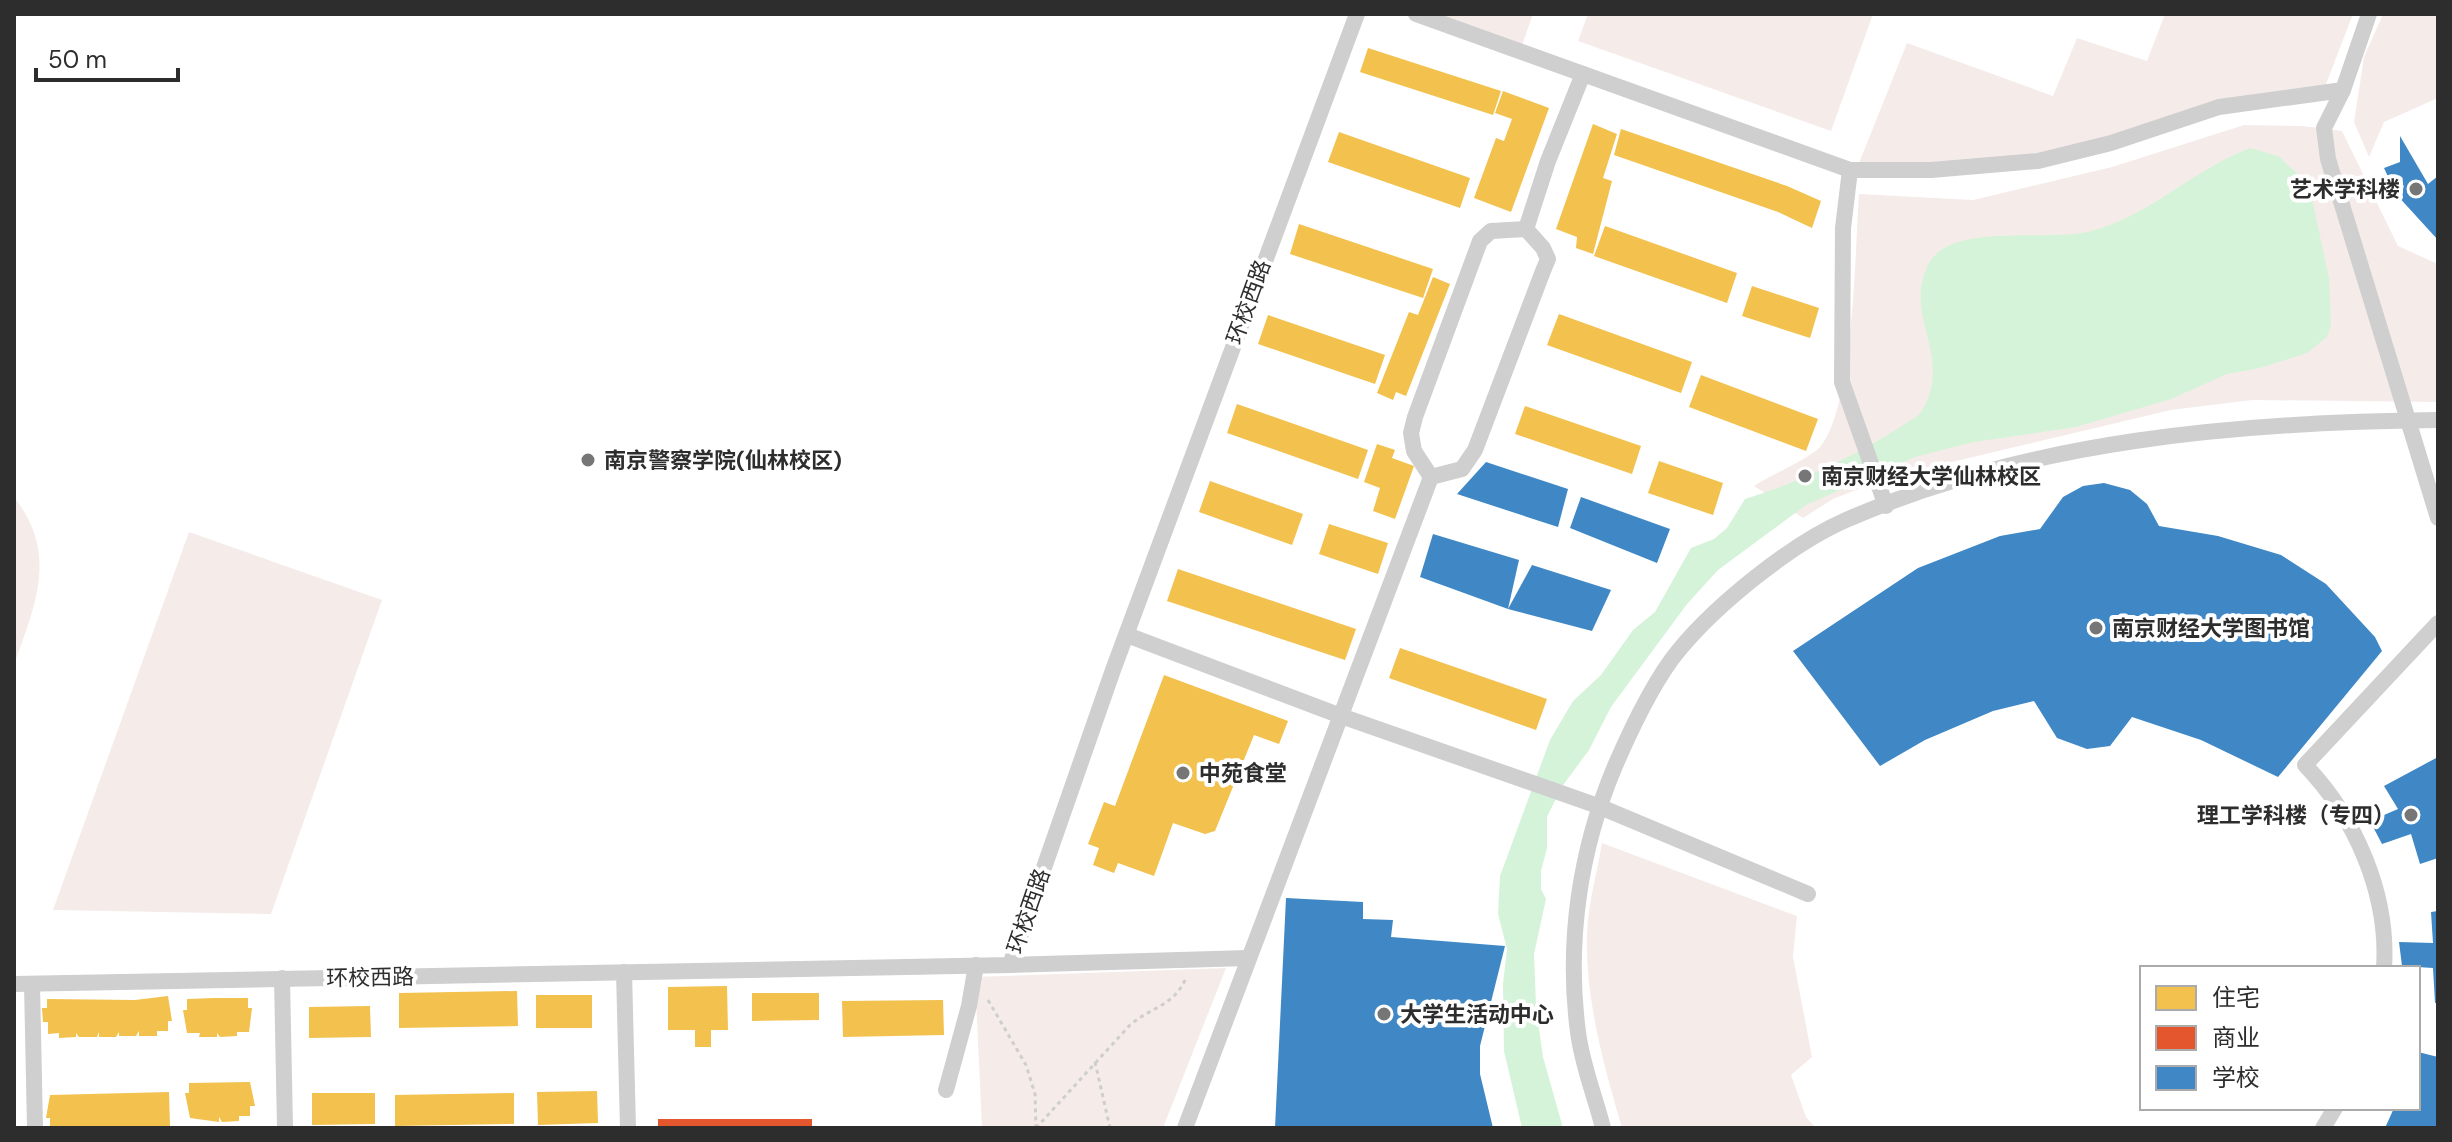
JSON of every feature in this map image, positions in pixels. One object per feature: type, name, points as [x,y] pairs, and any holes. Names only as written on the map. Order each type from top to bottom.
[{"type":"street","name":"环校西路","points":[[14,984],[1010,965],[1127,635],[1357,14]]},
{"type":"street","points":[[1416,14],[1850,170],[1931,170],[2038,161],[2111,143],[2219,107],[2343,90]]},
{"type":"street","points":[[2369,14],[2343,90],[2324,128],[2328,159],[2438,518]]},
{"type":"street","points":[[1526,229],[1548,161],[1583,74]]},
{"type":"street","points":[[1850,170],[1843,228],[1842,382],[1886,506]]},
{"type":"street","points":[[1431,477],[1462,469],[1475,450],[1548,259],[1543,248],[1526,229]]},
{"type":"street","points":[[1431,477],[1414,451],[1411,433],[1440,342],[1480,241],[1491,231],[1526,229]]},
{"type":"street","points":[[1603,1128],[1578,1034],[1573,968],[1585,852],[1598,806],[1627,737],[1679,651],[1753,578],[1844,521],[1971,476],[2103,447],[2248,428],[2438,420]]},
{"type":"street","points":[[1185,1128],[1431,477]]},
{"type":"street","points":[[2384,966],[2378,909],[2368,865],[2352,826],[2331,792],[2305,765],[2438,623]]},
{"type":"street","points":[[1127,635],[1341,716],[1598,806],[1808,894]]},
{"type":"street","points":[[1010,965],[1248,958]]},
{"type":"street","points":[[946,1090],[976,965]]},
{"type":"street","points":[[624,972],[628,1128]]},
{"type":"street","points":[[282,978],[285,1128]]},
{"type":"street","points":[[32,984],[35,1128]]},
{"type":"street","points":[[2323,1128],[2334,1110]]},
{"type":"path","points":[[1036,1128],[1143,1014],[1168,1005],[1184,983],[1194,958]]},
{"type":"path","points":[[973,985],[994,1006],[1026,1065],[1035,1094],[1036,1128]]},
{"type":"path","points":[[1095,1062],[1110,1128]]},
{"type":"shaded area","points":[[1406,14],[1533,14],[1519,54]]},
{"type":"shaded area","points":[[1588,14],[1873,14],[1831,131],[1578,41]]},
{"type":"shaded area","points":[[2165,14],[2353,14],[2323,92],[2275,97],[2054,157],[1857,168],[1907,43],[2053,96],[2077,38],[2147,61]]},
{"type":"shaded area","points":[[2383,14],[2438,14],[2438,98],[2384,122],[2369,157],[2354,122],[2364,57]]},
{"type":"shaded area","points":[[2244,125],[2303,126],[2342,131],[2398,246],[2438,264],[2438,402],[2252,400],[2171,410],[1889,477],[1833,499],[1803,518],[1754,486],[1814,452],[1831,429],[1846,366],[1851,328],[1859,194],[1973,200],[2112,167]]},
{"type":"shaded area","points":[[2250,148],[2278,156],[2297,173],[2311,194],[2329,278],[2331,325],[2327,337],[2307,353],[2260,368],[2227,374],[2171,399],[2076,427],[1974,442],[1915,457],[1806,505],[1718,570],[1687,604],[1611,707],[1589,750],[1561,788],[1547,817],[1547,848],[1541,871],[1541,889],[1546,899],[1534,954],[1536,1006],[1543,1057],[1563,1128],[1522,1128],[1504,1051],[1503,984],[1507,949],[1498,914],[1500,876],[1550,740],[1573,701],[1601,675],[1633,630],[1655,612],[1691,548],[1714,539],[1727,528],[1745,499],[1835,463],[1919,415],[1929,395],[1933,376],[1921,305],[1921,287],[1927,267],[1938,253],[1975,238],[2068,234],[2109,225]]},
{"type":"shaded area","points":[[14,497],[28,518],[36,539],[39,580],[14,665]]},
{"type":"shaded area","points":[[189,532],[382,600],[271,914],[53,910]]},
{"type":"shaded area","points":[[1602,843],[1797,916],[1793,957],[1812,1057],[1791,1075],[1806,1117],[1816,1128],[1622,1128],[1592,1008],[1587,959],[1589,911]]},
{"type":"shaded area","points":[[1226,968],[1163,1128],[982,1128],[975,977]]},
{"type":"building: 住宅","points":[[1368,48],[1501,91],[1493,115],[1360,72]]},
{"type":"building: 住宅","points":[[1503,91],[1549,108],[1511,212],[1474,198],[1496,138],[1504,141],[1512,119],[1495,113]]},
{"type":"building: 住宅","points":[[1593,124],[1617,134],[1603,178],[1612,181],[1593,254],[1576,248],[1577,237],[1556,229]]},
{"type":"building: 住宅","points":[[1621,129],[1787,186],[1821,201],[1812,228],[1778,212],[1614,155]]},
{"type":"building: 住宅","points":[[1339,132],[1470,178],[1460,208],[1328,162]]},
{"type":"building: 住宅","points":[[1299,224],[1433,269],[1423,298],[1290,254]]},
{"type":"building: 住宅","points":[[1605,226],[1737,273],[1727,303],[1594,256]]},
{"type":"building: 住宅","points":[[1433,277],[1450,284],[1406,396],[1396,392],[1393,400],[1377,393],[1409,312],[1418,315]]},
{"type":"building: 住宅","points":[[1752,286],[1819,308],[1810,338],[1742,316]]},
{"type":"building: 住宅","points":[[1559,314],[1692,362],[1681,393],[1547,345]]},
{"type":"building: 住宅","points":[[1268,315],[1385,355],[1375,384],[1258,344]]},
{"type":"building: 住宅","points":[[1701,375],[1818,419],[1806,451],[1689,407]]},
{"type":"building: 住宅","points":[[1237,404],[1368,450],[1358,479],[1227,433]]},
{"type":"building: 住宅","points":[[1525,406],[1641,446],[1632,474],[1515,434]]},
{"type":"building: 住宅","points":[[1377,444],[1395,450],[1392,458],[1414,466],[1395,519],[1373,511],[1380,488],[1364,482]]},
{"type":"building: 住宅","points":[[1659,461],[1723,483],[1713,515],[1648,493]]},
{"type":"building: 住宅","points":[[1210,481],[1303,514],[1292,545],[1199,512]]},
{"type":"building: 住宅","points":[[1329,524],[1388,543],[1378,574],[1319,554]]},
{"type":"building: 住宅","points":[[1178,569],[1356,629],[1345,660],[1167,601]]},
{"type":"building: 住宅","points":[[1400,648],[1547,699],[1536,730],[1389,678]]},
{"type":"building: 住宅","name":"中苑食堂","points":[[1164,675],[1288,721],[1279,744],[1254,735],[1215,831],[1205,834],[1173,823],[1154,876],[1118,863],[1114,873],[1093,865],[1099,848],[1088,844],[1104,802],[1115,806]]},
{"type":"building: 住宅","points":[[727,986],[728,1030],[711,1030],[711,1047],[695,1047],[695,1030],[668,1030],[668,987]]},
{"type":"building: 住宅","points":[[517,991],[518,1026],[399,1028],[399,993]]},
{"type":"building: 住宅","points":[[752,993],[819,993],[819,1020],[752,1021]]},
{"type":"building: 住宅","points":[[536,995],[592,995],[592,1028],[536,1028]]},
{"type":"building: 住宅","points":[[168,996],[172,1021],[168,1021],[168,1031],[157,1031],[157,1036],[139,1036],[139,1031],[136,1036],[119,1036],[119,1032],[116,1037],[99,1037],[99,1032],[97,1037],[79,1037],[76,1033],[76,1037],[59,1038],[59,1033],[48,1034],[48,1022],[43,1022],[42,1008],[47,1008],[47,999],[135,1000]]},
{"type":"building: 住宅","points":[[248,998],[248,1008],[252,1008],[249,1032],[220,1037],[217,1033],[217,1037],[199,1037],[200,1033],[187,1033],[183,1010],[187,1010],[187,999]]},
{"type":"building: 住宅","points":[[943,1000],[944,1035],[843,1037],[842,1001]]},
{"type":"building: 住宅","points":[[370,1006],[371,1037],[309,1038],[309,1007]]},
{"type":"building: 住宅","points":[[250,1082],[255,1106],[250,1106],[250,1116],[239,1116],[239,1121],[222,1122],[219,1117],[219,1122],[190,1118],[185,1093],[189,1093],[189,1083]]},
{"type":"building: 住宅","points":[[597,1091],[598,1123],[538,1125],[537,1092]]},
{"type":"building: 住宅","points":[[169,1092],[170,1126],[50,1128],[50,1118],[46,1118],[50,1095]]},
{"type":"building: 住宅","points":[[312,1093],[375,1093],[375,1124],[312,1125]]},
{"type":"building: 住宅","points":[[514,1093],[514,1124],[395,1126],[395,1095]]},
{"type":"building: 商业","points":[[658,1119],[812,1119],[812,1128],[658,1128]]},
{"type":"building: 学校","name":"艺术学科楼","points":[[2400,136],[2428,184],[2438,176],[2438,240],[2396,194],[2384,168],[2400,162]]},
{"type":"building: 学校","points":[[1486,462],[1568,489],[1558,527],[1457,494]]},
{"type":"building: 学校","name":"南京财经大学图书馆","points":[[2104,483],[2130,490],[2147,504],[2159,526],[2218,536],[2281,555],[2326,584],[2375,637],[2382,651],[2278,777],[2201,740],[2132,717],[2110,746],[2087,749],[2057,738],[2034,701],[1993,711],[1925,740],[1880,766],[1793,651],[1918,568],[2000,536],[2040,529],[2063,497],[2083,486]]},
{"type":"building: 学校","points":[[1581,497],[1670,529],[1657,563],[1570,528]]},
{"type":"building: 学校","points":[[1433,534],[1519,560],[1508,609],[1420,577]]},
{"type":"building: 学校","points":[[1532,565],[1611,590],[1592,631],[1508,609]]},
{"type":"building: 学校","name":"理工学科楼（专四）","points":[[2438,757],[2438,858],[2420,864],[2411,834],[2382,844],[2370,821],[2398,809],[2384,786]]},
{"type":"building: 学校","name":"大学生活动中心","points":[[1286,898],[1363,902],[1363,919],[1393,920],[1391,937],[1505,946],[1480,1046],[1480,1074],[1493,1128],[1275,1128]]},
{"type":"building: 学校","points":[[2438,911],[2438,1003],[2435,1003],[2433,968],[2402,966],[2399,942],[2433,943],[2431,912]]},
{"type":"building: 学校","points":[[2420,1052],[2438,1057],[2438,1128],[2385,1128],[2393,1110],[2420,1110]]},
{"type":"place","name":"艺术学科楼","points":[[2416,189]]},
{"type":"place","name":"南京警察学院(仙林校区)","points":[[588,460]]},
{"type":"place","name":"南京财经大学仙林校区","points":[[1805,476]]},
{"type":"place","name":"南京财经大学图书馆","points":[[2096,628]]},
{"type":"place","name":"中苑食堂","points":[[1183,773]]},
{"type":"place","name":"理工学科楼（专四）","points":[[2411,815]]},
{"type":"place","name":"大学生活动中心","points":[[1384,1014]]}]
